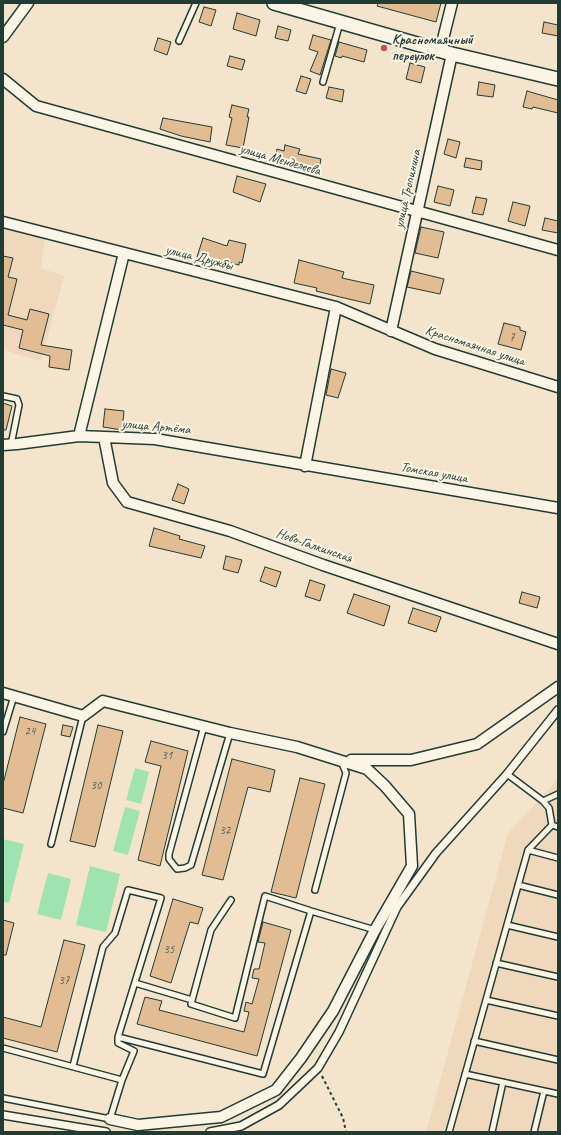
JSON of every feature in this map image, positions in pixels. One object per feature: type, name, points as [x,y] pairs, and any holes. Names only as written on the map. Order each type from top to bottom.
[{"type":"main road","points":[[274,3],[446,52],[558,79]]},
{"type":"street","points":[[3,37],[28,3]]},
{"type":"street","name":"улица Тропинина","points":[[388,329],[417,213],[446,52],[452,3]]},
{"type":"street","name":"улица Менделеева","points":[[3,79],[36,106],[417,213],[558,250]]},
{"type":"street","name":"улица Дружбы","points":[[3,222],[336,307],[388,329]]},
{"type":"street","points":[[79,436],[124,253]]},
{"type":"street","points":[[306,466],[336,307]]},
{"type":"street","name":"Красномаячная улица","points":[[388,329],[435,349],[558,387]]},
{"type":"street","name":"улица Артёма","points":[[7,445],[79,436],[155,439],[306,466]]},
{"type":"street","name":"Ново-Галкинская","points":[[104,437],[113,483],[127,502],[230,531],[323,565],[558,644]]},
{"type":"street","name":"Томская улица","points":[[306,466],[558,508]]},
{"type":"street","points":[[341,760],[412,760],[477,744],[558,687]]},
{"type":"street","points":[[3,694],[83,716],[103,701],[230,733],[297,747],[341,760],[367,769],[386,786],[409,814],[412,866],[375,930],[333,1010],[301,1058],[276,1090],[221,1117],[138,1125],[110,1120]]},
{"type":"street","points":[[210,1132],[241,1126],[279,1105],[318,1068],[338,1032],[397,907],[436,853],[507,774],[558,710]]},
{"type":"street","points":[[3,1115],[106,1132]]},
{"type":"lane","points":[[179,41],[196,3]]},
{"type":"lane","points":[[323,82],[340,22]]},
{"type":"lane","points":[[3,396],[16,400],[19,405],[7,445]]},
{"type":"lane","points":[[3,732],[14,696]]},
{"type":"lane","points":[[52,844],[83,716]]},
{"type":"lane","points":[[204,726],[168,859],[177,869],[185,868],[191,865],[230,733]]},
{"type":"lane","points":[[315,890],[346,773],[341,760]]},
{"type":"lane","points":[[507,774],[543,801],[548,808],[552,825]]},
{"type":"lane","points":[[543,801],[558,794]]},
{"type":"lane","points":[[552,825],[558,827]]},
{"type":"lane","points":[[448,1132],[528,850],[552,825]]},
{"type":"lane","points":[[528,850],[558,858]]},
{"type":"lane","points":[[518,885],[558,895]]},
{"type":"lane","points":[[3,1098],[110,1120],[122,1080],[134,1051],[118,1043],[118,1037],[161,898],[128,890],[115,933],[103,947],[73,1066]]},
{"type":"lane","points":[[231,900],[211,930],[191,1004],[235,1018],[265,896],[375,930]]},
{"type":"lane","points":[[118,1037],[263,1074],[310,911]]},
{"type":"lane","points":[[507,925],[558,937]]},
{"type":"lane","points":[[496,963],[558,977]]},
{"type":"lane","points":[[135,983],[192,1000]]},
{"type":"lane","points":[[486,1000],[558,1016]]},
{"type":"lane","points":[[474,1041],[558,1060]]},
{"type":"lane","points":[[3,1048],[122,1080]]},
{"type":"lane","points":[[465,1074],[558,1094]]},
{"type":"lane","points":[[492,1132],[503,1082]]},
{"type":"lane","points":[[534,1132],[544,1091]]},
{"type":"path","points":[[318,1068],[344,1118],[346,1132]]},
{"type":"shaded area","points":[[3,225],[45,235],[41,268],[64,276],[41,361],[3,350]]},
{"type":"shaded area","points":[[558,779],[558,1132],[426,1132],[508,833]]},
{"type":"green space","points":[[135,768],[149,772],[141,804],[126,800]]},
{"type":"green space","points":[[125,807],[140,811],[128,855],[113,851]]},
{"type":"green space","points":[[3,839],[24,844],[9,903],[3,902]]},
{"type":"green space","points":[[90,866],[120,874],[106,932],[76,925]]},
{"type":"green space","points":[[48,873],[71,879],[61,920],[37,914]]},
{"type":"building","points":[[378,3],[441,3],[436,22],[377,6]]},
{"type":"building","points":[[204,7],[216,10],[211,26],[199,22]]},
{"type":"building","points":[[237,13],[260,20],[256,36],[233,29]]},
{"type":"building","points":[[544,22],[558,25],[558,36],[542,33]]},
{"type":"building","points":[[278,26],[291,30],[288,41],[275,38]]},
{"type":"building","points":[[313,35],[331,40],[320,75],[310,71],[318,52],[309,49]]},
{"type":"building","points":[[158,38],[171,42],[167,55],[154,50]]},
{"type":"building","points":[[339,42],[367,50],[364,62],[342,56],[341,58],[335,56]]},
{"type":"building","points":[[230,56],[245,60],[242,70],[227,66]]},
{"type":"building","points":[[410,63],[425,67],[421,83],[406,79]]},
{"type":"building","points":[[301,76],[311,79],[306,94],[296,91]]},
{"type":"building","points":[[479,82],[495,85],[493,97],[477,95]]},
{"type":"building","points":[[329,87],[344,90],[342,102],[326,98]]},
{"type":"building","points":[[527,91],[558,100],[558,113],[533,107],[532,109],[523,107]]},
{"type":"building","points":[[232,105],[249,109],[247,117],[249,117],[243,148],[226,145],[232,118],[229,117]]},
{"type":"building","points":[[163,118],[212,127],[210,142],[181,136],[160,129]]},
{"type":"building","points":[[448,139],[460,142],[456,158],[444,154]]},
{"type":"building","points":[[285,145],[300,149],[298,154],[321,159],[319,169],[275,156],[277,149],[284,151]]},
{"type":"building","points":[[466,158],[482,161],[481,170],[464,167]]},
{"type":"building","points":[[237,176],[266,184],[260,202],[233,192]]},
{"type":"building","points":[[438,186],[454,190],[450,206],[434,202]]},
{"type":"building","points":[[476,197],[487,199],[483,215],[472,213]]},
{"type":"building","points":[[513,202],[530,206],[525,226],[508,221]]},
{"type":"building","points":[[545,218],[558,221],[558,233],[542,230]]},
{"type":"building","points":[[421,227],[444,232],[438,258],[415,253]]},
{"type":"building","points":[[203,238],[227,246],[229,240],[246,244],[242,263],[239,262],[239,265],[218,260],[217,264],[197,257]]},
{"type":"building","points":[[3,256],[13,258],[8,277],[17,279],[8,315],[27,320],[30,309],[49,314],[41,345],[72,350],[69,370],[49,367],[50,356],[19,348],[23,330],[3,325]]},
{"type":"building","points":[[299,260],[344,272],[342,278],[374,285],[370,304],[316,291],[317,288],[294,283]]},
{"type":"building","points":[[411,271],[444,279],[440,294],[407,287]]},
{"type":"building","points":[[504,323],[520,327],[520,330],[526,332],[521,350],[498,344]]},
{"type":"building","points":[[331,369],[346,373],[338,398],[326,395]]},
{"type":"building","points":[[3,403],[12,406],[6,430],[3,430]]},
{"type":"building","points":[[105,409],[124,411],[122,430],[103,427]]},
{"type":"building","points":[[178,484],[189,489],[184,504],[172,500]]},
{"type":"building","points":[[154,528],[180,536],[179,539],[205,546],[201,558],[149,546]]},
{"type":"building","points":[[226,556],[242,560],[238,573],[223,569]]},
{"type":"building","points":[[265,567],[281,572],[276,587],[260,581]]},
{"type":"building","points":[[310,580],[325,585],[320,601],[305,596]]},
{"type":"building","points":[[522,592],[540,597],[537,608],[519,603]]},
{"type":"building","points":[[354,594],[390,606],[384,626],[347,613]]},
{"type":"building","points":[[413,608],[441,617],[436,632],[408,623]]},
{"type":"building","points":[[20,717],[46,724],[23,813],[3,808],[3,784]]},
{"type":"building","points":[[63,725],[73,727],[70,737],[61,735]]},
{"type":"building","points":[[98,725],[123,731],[95,847],[70,841]]},
{"type":"building","points":[[151,741],[188,751],[160,866],[138,860],[161,766],[145,762]]},
{"type":"building","points":[[232,759],[275,770],[270,792],[248,787],[223,880],[202,875]]},
{"type":"building","points":[[300,778],[325,784],[296,898],[271,892]]},
{"type":"building","points":[[173,899],[203,908],[198,924],[190,922],[171,983],[150,976]]},
{"type":"building","points":[[3,920],[14,923],[6,955],[3,955]]},
{"type":"building","points":[[263,922],[291,930],[257,1056],[137,1024],[145,997],[162,1001],[159,1010],[244,1032],[249,1012],[244,1011],[246,1002],[252,1004],[259,979],[252,978],[254,969],[259,969],[265,943],[258,942]]},
{"type":"building","points":[[64,940],[85,945],[57,1052],[3,1038],[3,1017],[41,1027]]},
{"type":"place","name":"Красномаячный переулок","points":[[384,48]]}]
